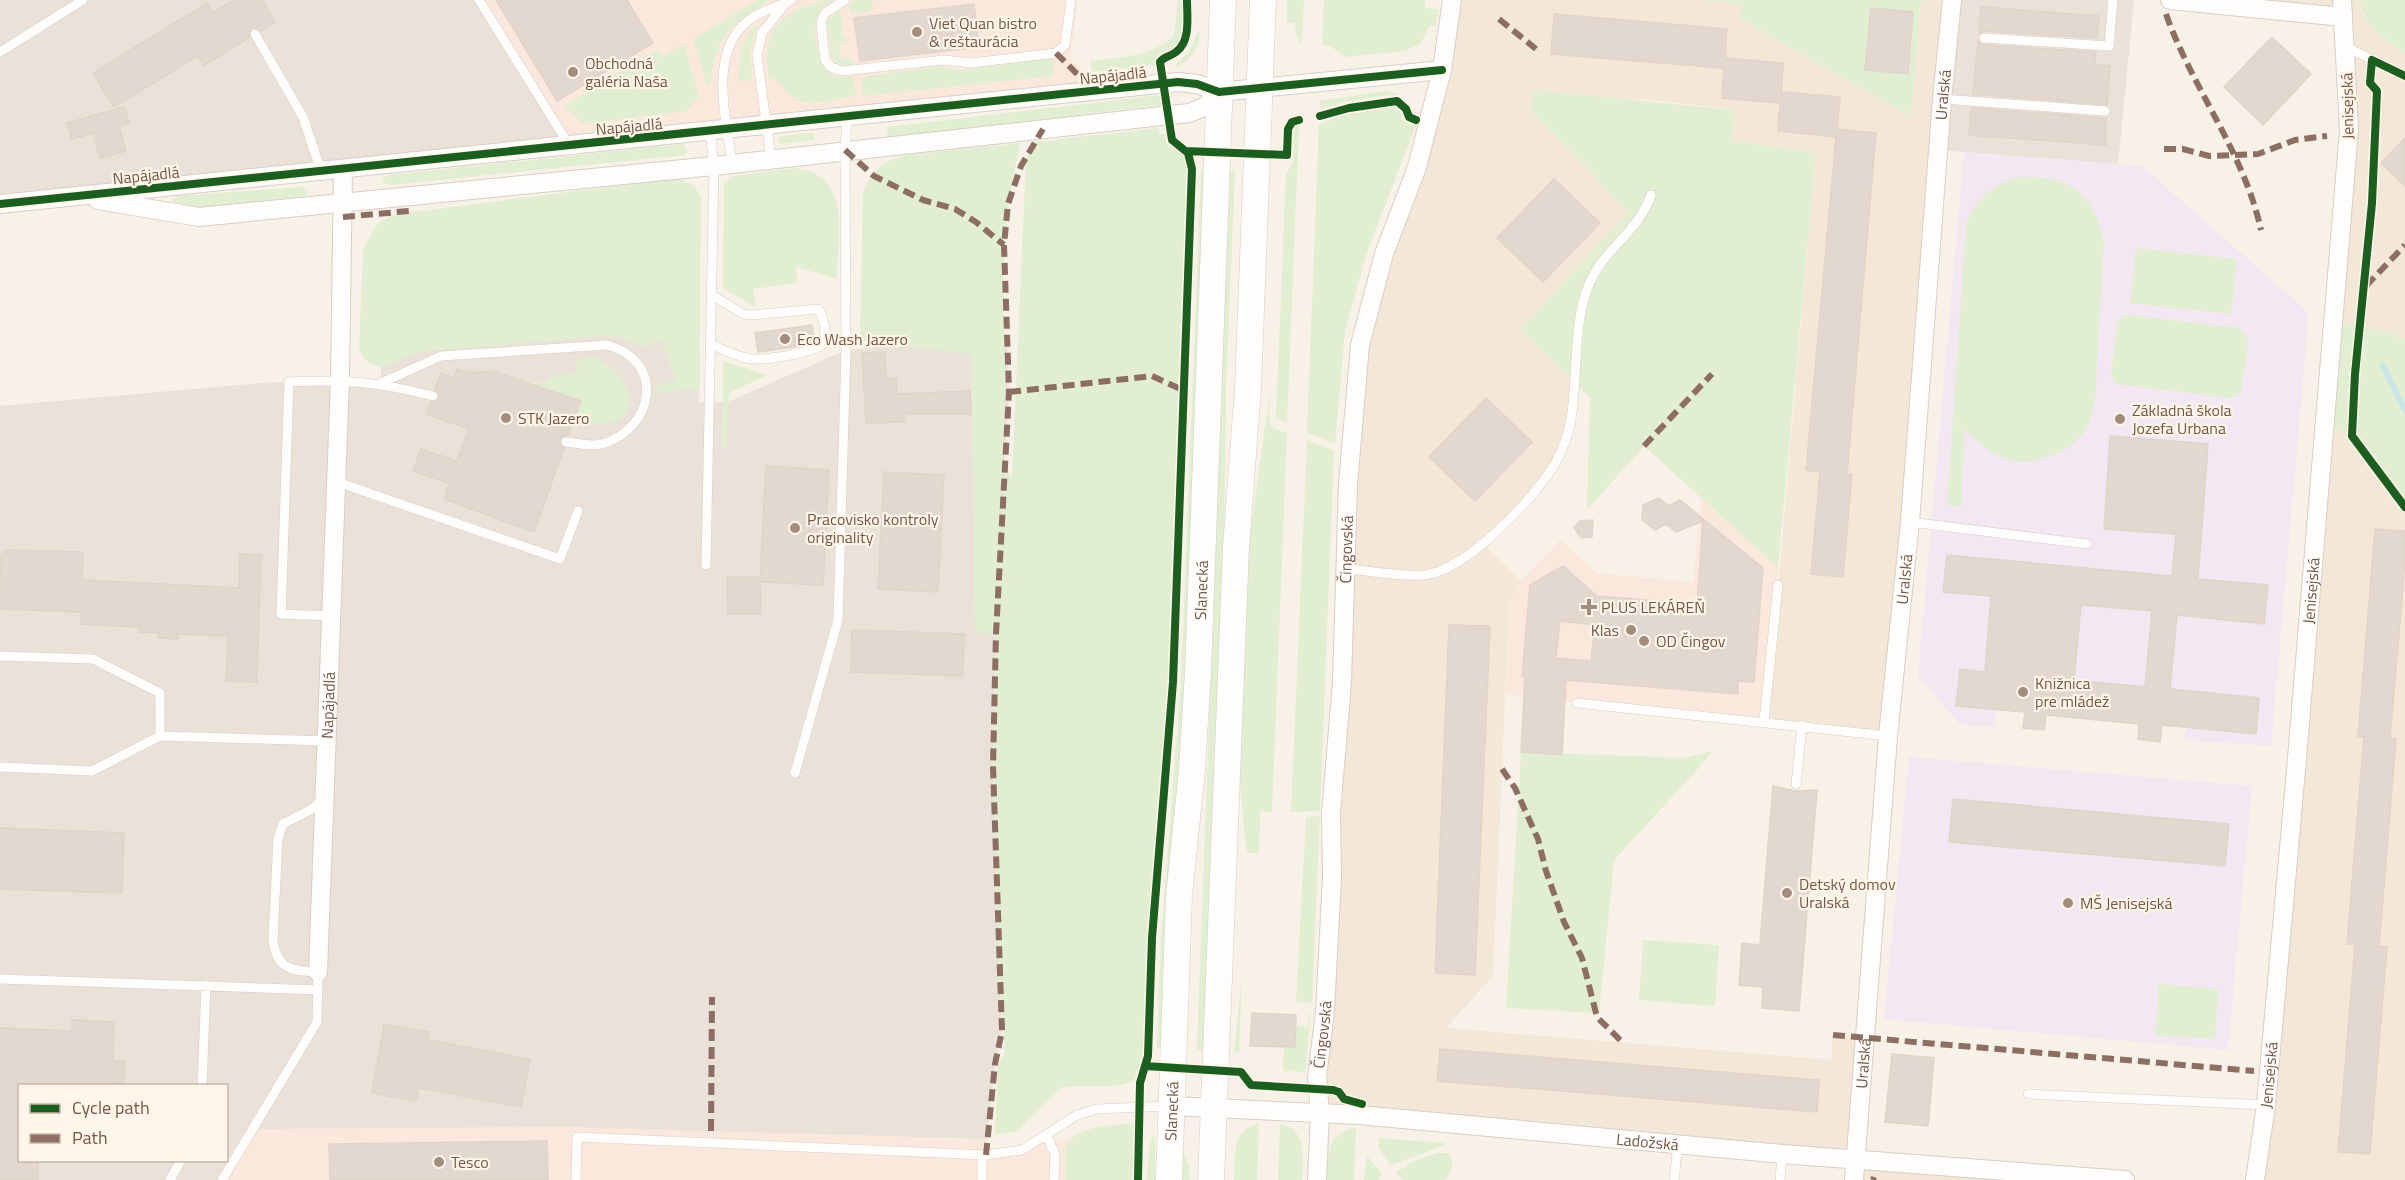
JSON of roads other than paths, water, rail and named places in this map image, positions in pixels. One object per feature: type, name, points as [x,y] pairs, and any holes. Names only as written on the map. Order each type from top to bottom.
[{"type":"main road","name":"Slanecká","points":[[1169,1180],[1179,896],[1192,770],[1198,672],[1223,0]]},
{"type":"main road","name":"Slanecká","points":[[1211,1180],[1236,547],[1248,388],[1263,0]]},
{"type":"street","name":"Čingovská","points":[[1317,1180],[1320,1113],[1317,1078],[1325,1011],[1332,877],[1331,813],[1342,682],[1347,569],[1348,484],[1360,345],[1370,301],[1416,167],[1442,70],[1452,0]]},
{"type":"street","name":"Uralská","points":[[1854,1180],[1888,736],[1910,522],[1942,99],[1952,0]]},
{"type":"street","points":[[2170,0],[2343,8]]},
{"type":"street","name":"Jenisejská","points":[[2255,1180],[2266,1104],[2349,130],[2343,8]]},
{"type":"street","name":"Napájadlá","points":[[0,204],[1178,82],[1197,84],[1220,92],[1442,70]]},
{"type":"street","name":"Napájadlá","points":[[76,196],[199,217],[723,165],[1189,113],[1206,105],[1220,92]]},
{"type":"street","name":"Napájadlá","points":[[318,981],[337,482],[343,169]]},
{"type":"street","name":"Ladožská","points":[[1171,1106],[1320,1113],[1782,1154],[2125,1180]]},
{"type":"lane","points":[[0,52],[83,0]]},
{"type":"lane","points":[[479,0],[569,145]]},
{"type":"lane","points":[[845,0],[825,13],[821,22],[825,60],[831,67],[842,71],[944,60],[971,63],[1056,53],[1065,45],[1071,0]]},
{"type":"lane","points":[[1984,38],[2109,46],[2113,0]]},
{"type":"lane","points":[[771,159],[768,125],[760,85],[759,43],[768,24],[787,2]]},
{"type":"lane","points":[[706,565],[712,296],[723,165],[719,130],[724,75],[732,39],[754,17],[787,2]]},
{"type":"lane","points":[[255,34],[303,117],[321,171]]},
{"type":"lane","points":[[2346,48],[2405,76]]},
{"type":"lane","points":[[1942,99],[2105,111]]},
{"type":"lane","points":[[795,773],[838,620],[846,350],[845,150],[848,117]]},
{"type":"lane","points":[[719,130],[723,165]]},
{"type":"lane","points":[[1347,569],[1425,575],[1444,570],[1470,556],[1536,490],[1557,460],[1571,421],[1585,296],[1592,274],[1597,264],[1641,218],[1651,195]]},
{"type":"lane","points":[[711,345],[750,359],[760,359],[815,349],[825,342],[823,315],[818,309],[743,314],[712,296]]},
{"type":"lane","points":[[381,383],[441,356],[607,345],[620,348],[639,364],[647,388],[644,412],[624,433],[601,444],[588,446],[566,442]]},
{"type":"lane","points":[[332,616],[282,614],[289,382],[340,379],[381,383],[433,396]]},
{"type":"lane","points":[[337,482],[561,559],[578,511]]},
{"type":"lane","points":[[1910,522],[2087,544]]},
{"type":"lane","points":[[1764,721],[1778,585]]},
{"type":"lane","points":[[0,656],[93,659],[160,693],[160,736]]},
{"type":"lane","points":[[1577,703],[1802,725],[1888,736]]},
{"type":"lane","points":[[1796,784],[1802,725]]},
{"type":"lane","points":[[0,767],[92,771],[160,736],[327,741]]},
{"type":"lane","points":[[318,981],[282,964],[274,953],[275,853],[284,824],[312,809],[324,798]]},
{"type":"lane","points":[[0,979],[206,985],[318,981]]},
{"type":"lane","name":"Napájadlá","points":[[222,1180],[312,1034],[317,1022],[318,981]]},
{"type":"lane","points":[[202,1084],[206,985]]},
{"type":"lane","points":[[2028,1094],[2266,1104]]},
{"type":"lane","points":[[576,1180],[577,1137],[982,1155],[1022,1150],[1047,1137],[1077,1115],[1096,1109],[1171,1106]]},
{"type":"lane","points":[[1047,1137],[1055,1154],[1054,1180]]},
{"type":"lane","points":[[1674,1180],[1678,1144]]},
{"type":"lane","points":[[1780,1180],[1782,1154]]},
{"type":"lane","points":[[982,1155],[982,1180]]},
{"type":"lane","points":[[170,1180],[180,1162]]},
{"type":"waterway","points":[[2383,366],[2405,410]]},
{"type":"place","name":"Viet Quan bistro & reštaurácia","points":[[917,32]]},
{"type":"place","name":"Obchodná galéria Naša","points":[[573,72]]},
{"type":"place","name":"Eco Wash Jazero","points":[[785,339]]},
{"type":"place","name":"STK Jazero","points":[[506,418]]},
{"type":"place","name":"Základná škola Jozefa Urbana","points":[[2120,419]]},
{"type":"place","name":"Pracovisko kontroly originality","points":[[795,528]]},
{"type":"place","name":"PLUS LEKÁREŇ","points":[[1589,607]]},
{"type":"place","name":"Klas","points":[[1631,630]]},
{"type":"place","name":"OD Čingov","points":[[1644,641]]},
{"type":"place","name":"Knižnica pre mládež","points":[[2023,692]]},
{"type":"place","name":"Detský domov Uralská","points":[[1787,893]]},
{"type":"place","name":"MŠ Jenisejská","points":[[2068,903]]},
{"type":"place","name":"Tesco","points":[[439,1162]]}]
